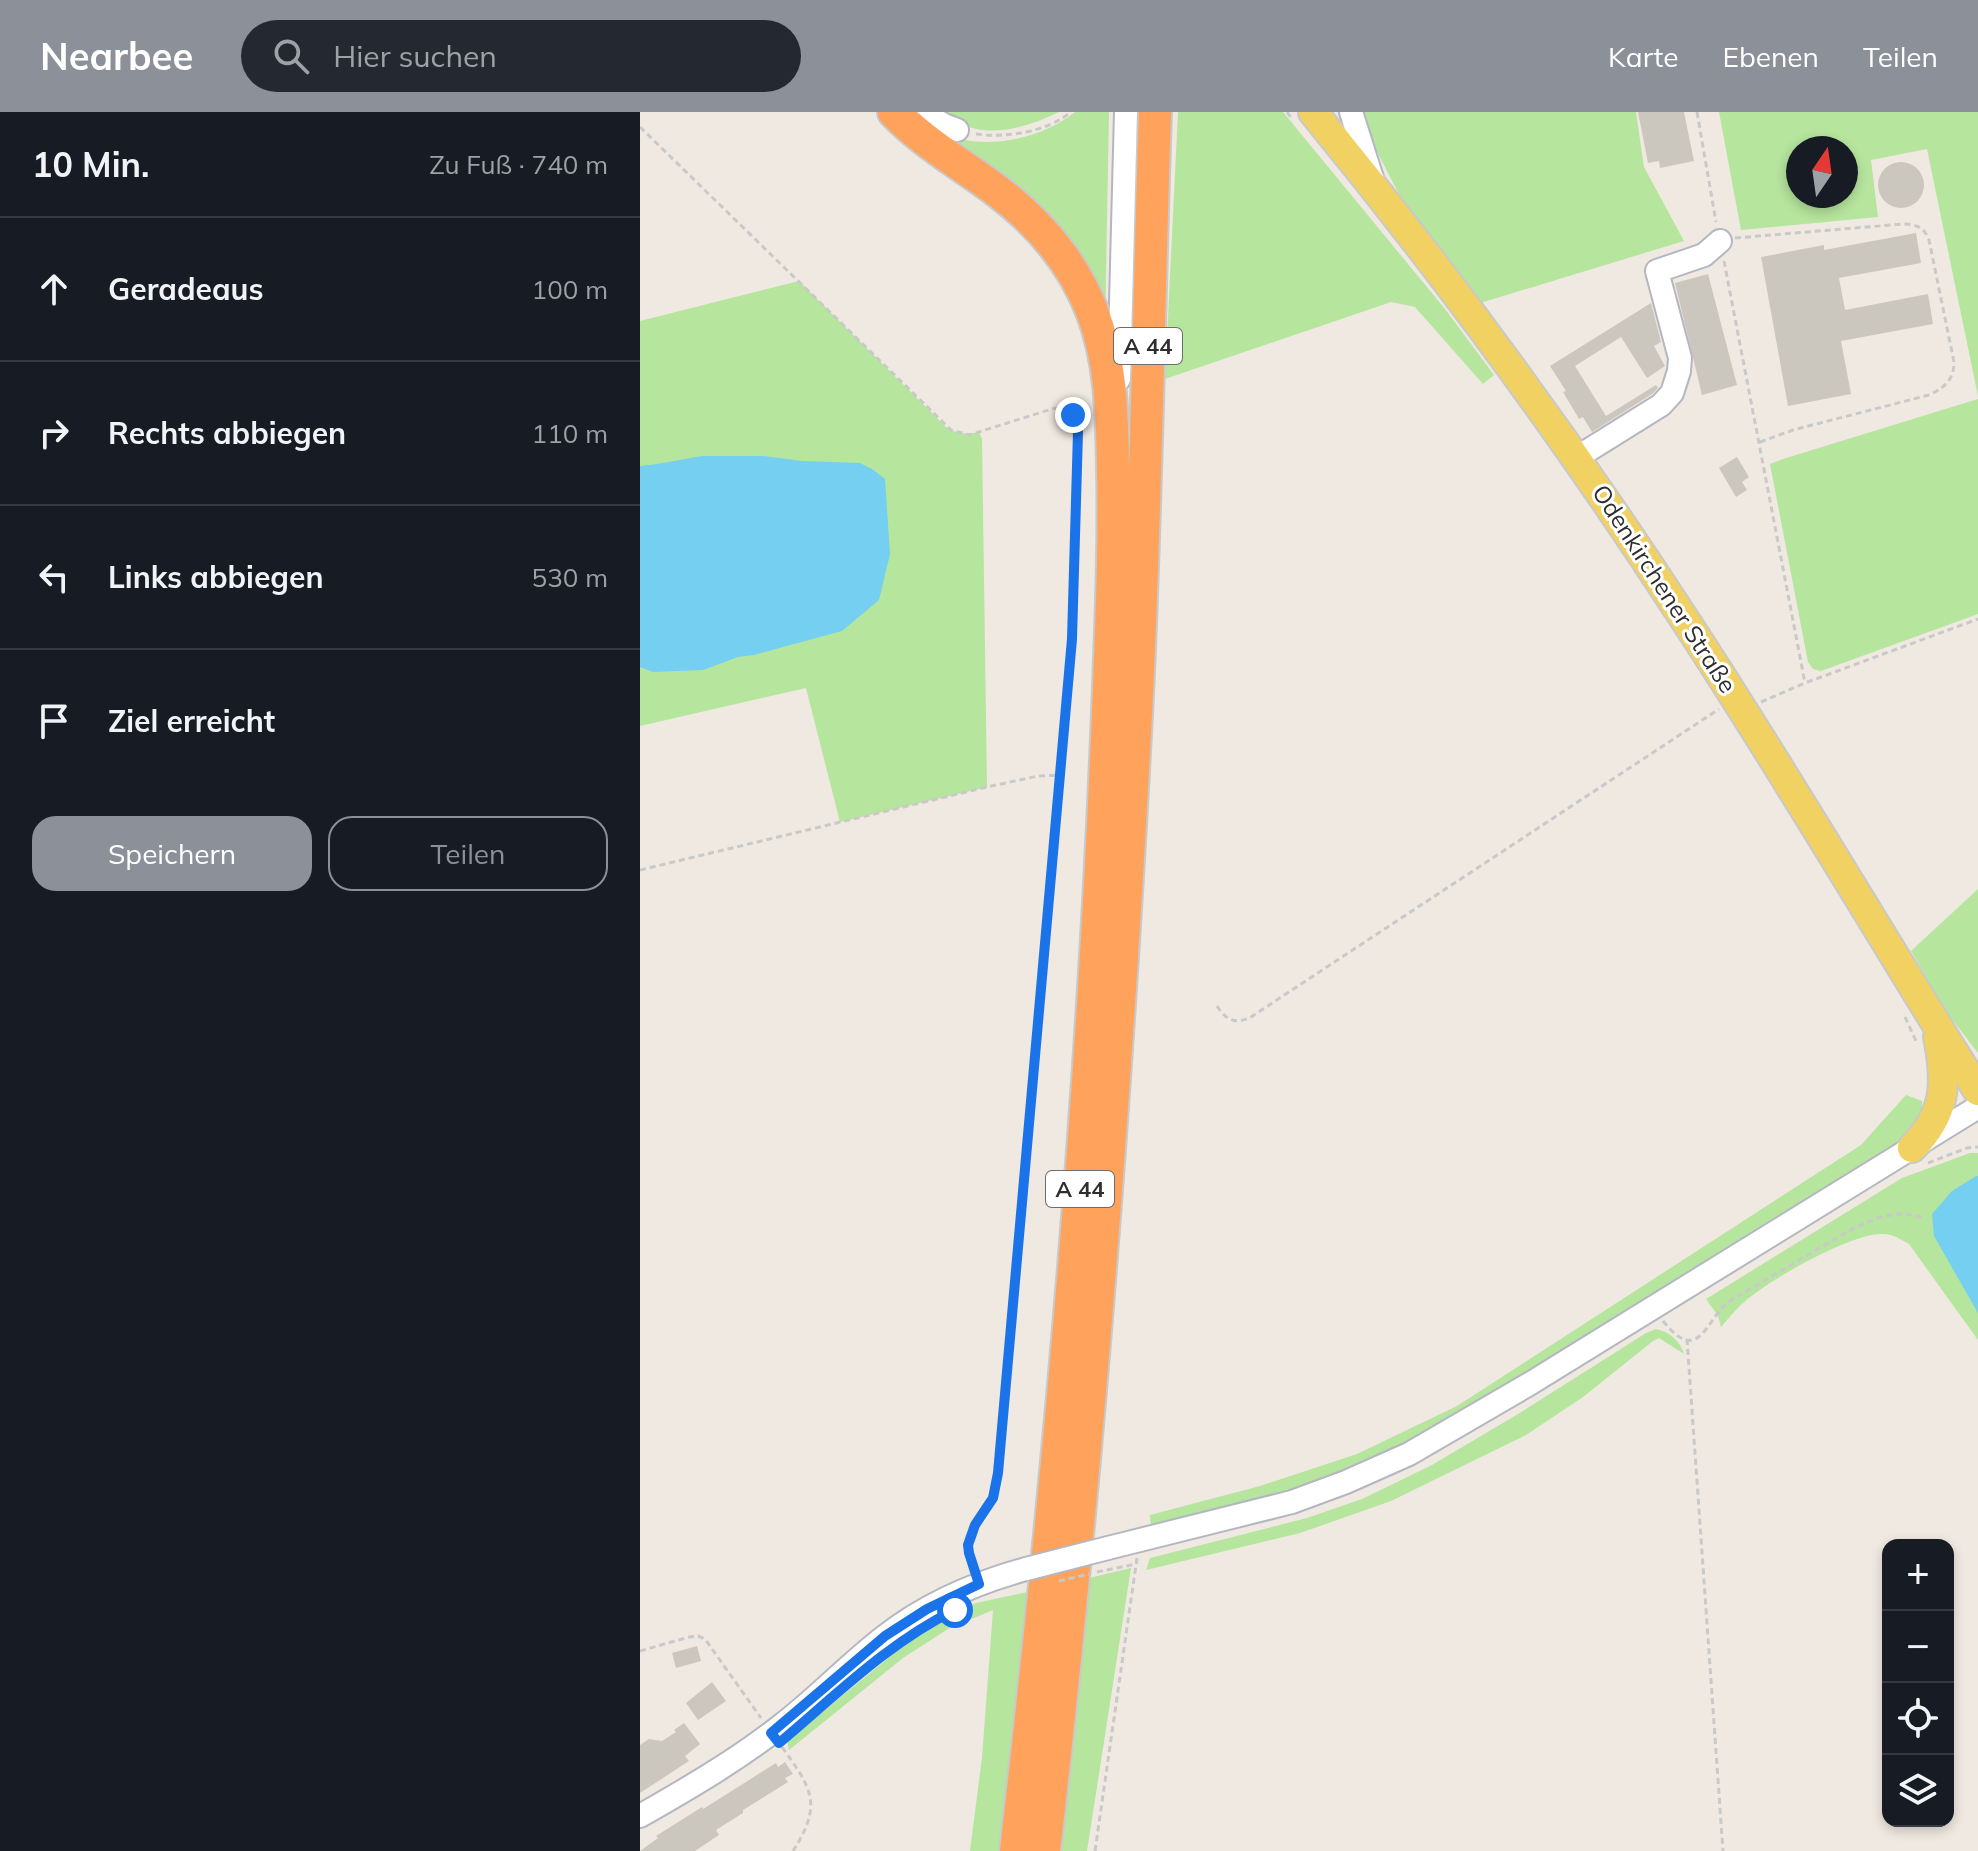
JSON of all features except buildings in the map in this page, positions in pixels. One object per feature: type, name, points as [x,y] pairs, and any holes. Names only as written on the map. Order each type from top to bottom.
[{"type":"highway","points":[[894,112],[925,140],[1033,220],[1057,248],[1080,284],[1097,327],[1110,384],[1115,524]]},
{"type":"highway","name":"A 44","points":[[1044,1851],[1084,1468],[1106,1213],[1120,997],[1135,729],[1155,112]]},
{"type":"highway","name":"A 44","points":[[1016,1851],[1047,1570],[1081,1170],[1105,776],[1115,524]]},
{"type":"main road","name":"Odenkirchener Straße","points":[[1304,117],[1375,187],[1453,288],[1576,458],[1740,704],[1927,1034],[1978,1091]]},
{"type":"main road","points":[[1912,1148],[1933,1121],[1943,1095],[1944,1071],[1927,1034]]},
{"type":"street","points":[[922,112],[957,130]]},
{"type":"street","points":[[1115,524],[1126,112]]},
{"type":"street","points":[[1351,112],[1375,187]]},
{"type":"street","points":[[1576,458],[1661,405],[1670,396],[1679,371],[1680,355],[1657,271],[1704,255],[1720,241]]},
{"type":"street","points":[[640,1816],[771,1733],[893,1630],[936,1603],[979,1584],[1026,1569],[1292,1502],[1356,1478],[1426,1445],[1978,1107]]},
{"type":"path","points":[[957,130],[982,135],[1008,134],[1045,127],[1071,112]]},
{"type":"path","points":[[1287,112],[1304,117]]},
{"type":"path","points":[[1697,112],[1805,683]]},
{"type":"path","points":[[640,127],[951,430],[969,435],[1055,408],[1067,411],[1075,418],[1078,432],[1072,627],[1052,881],[998,1473],[993,1498],[975,1525],[968,1545],[979,1584]]},
{"type":"path","points":[[1720,241],[1740,236],[1888,225],[1920,227],[1929,240],[1954,362],[1950,380],[1929,395],[1793,430],[1760,442]]},
{"type":"path","points":[[1217,1006],[1234,1021],[1251,1017],[1698,721],[1978,619]]},
{"type":"path","points":[[640,870],[987,787],[1038,776],[1059,775]]},
{"type":"path","points":[[1902,1010],[1927,1034]]},
{"type":"path","points":[[1940,1131],[1953,1153],[1978,1147]]},
{"type":"path","points":[[1654,1308],[1672,1331],[1687,1339],[1695,1339],[1704,1334],[1728,1302],[1852,1229],[1898,1213],[1924,1218]]},
{"type":"path","points":[[1687,1339],[1723,1851]]},
{"type":"path","points":[[1095,1851],[1139,1541]]},
{"type":"path","points":[[1089,1574],[1136,1564]]},
{"type":"path","points":[[640,1651],[689,1637],[705,1639],[806,1785],[811,1801],[808,1824],[793,1851]]},
{"type":"green space","points":[[933,112],[1059,112],[1022,126],[992,131],[957,123]]},
{"type":"green space","points":[[1075,112],[1109,112],[1105,330],[1080,272],[935,129],[965,140],[993,142],[1037,133]]},
{"type":"green space","points":[[1178,112],[1283,112],[1445,309],[1494,375],[1483,384],[1415,307],[1391,302],[1165,379]]},
{"type":"green space","points":[[1360,112],[1636,112],[1644,167],[1684,241],[1477,304],[1401,198],[1363,125]]},
{"type":"green space","points":[[1719,112],[1978,112],[1978,396],[1927,149],[1871,160],[1878,217],[1741,230]]},
{"type":"green space","points":[[799,281],[946,427],[962,433],[979,432],[982,439],[987,787],[840,822],[806,688],[640,726],[640,321]]},
{"type":"green space","points":[[1978,399],[1978,614],[1821,671],[1813,669],[1808,662],[1770,464]]},
{"type":"green space","points":[[1978,889],[1978,1053],[1945,1010],[1911,951]]},
{"type":"green space","points":[[1906,1095],[1922,1101],[1923,1122],[1900,1142],[1421,1438],[1278,1500],[1151,1529],[1150,1515],[1260,1486],[1357,1454],[1457,1406],[1861,1145]]},
{"type":"green space","points":[[1970,1153],[1978,1153],[1978,1340],[1909,1244],[1885,1234],[1849,1242],[1788,1272],[1753,1295],[1721,1327],[1718,1316],[1706,1299],[1902,1178]]},
{"type":"green space","points":[[1656,1329],[1674,1338],[1684,1354],[1659,1338],[1653,1341],[1583,1397],[1526,1435],[1391,1501],[1300,1533],[1146,1570],[1150,1558],[1307,1518],[1362,1499],[1432,1465]]},
{"type":"green space","points":[[1131,1568],[1087,1851],[1059,1851],[1089,1578]]},
{"type":"green space","points":[[1032,1591],[1002,1851],[970,1851],[982,1758],[993,1610],[948,1629],[903,1658],[789,1750],[787,1741],[919,1633],[976,1603]]},
{"type":"water","points":[[702,456],[763,456],[860,463],[885,479],[890,554],[879,600],[842,631],[738,657],[703,670],[653,672],[640,667],[640,466]]},
{"type":"water","points":[[1976,1176],[1978,1313],[1934,1236],[1932,1214],[1952,1191]]},
{"type":"route","points":[[955,1610],[885,1654],[779,1743],[771,1733],[885,1636],[946,1598],[979,1584],[968,1545],[975,1525],[993,1498],[998,1473],[1072,639],[1078,432],[1073,415]]}]
